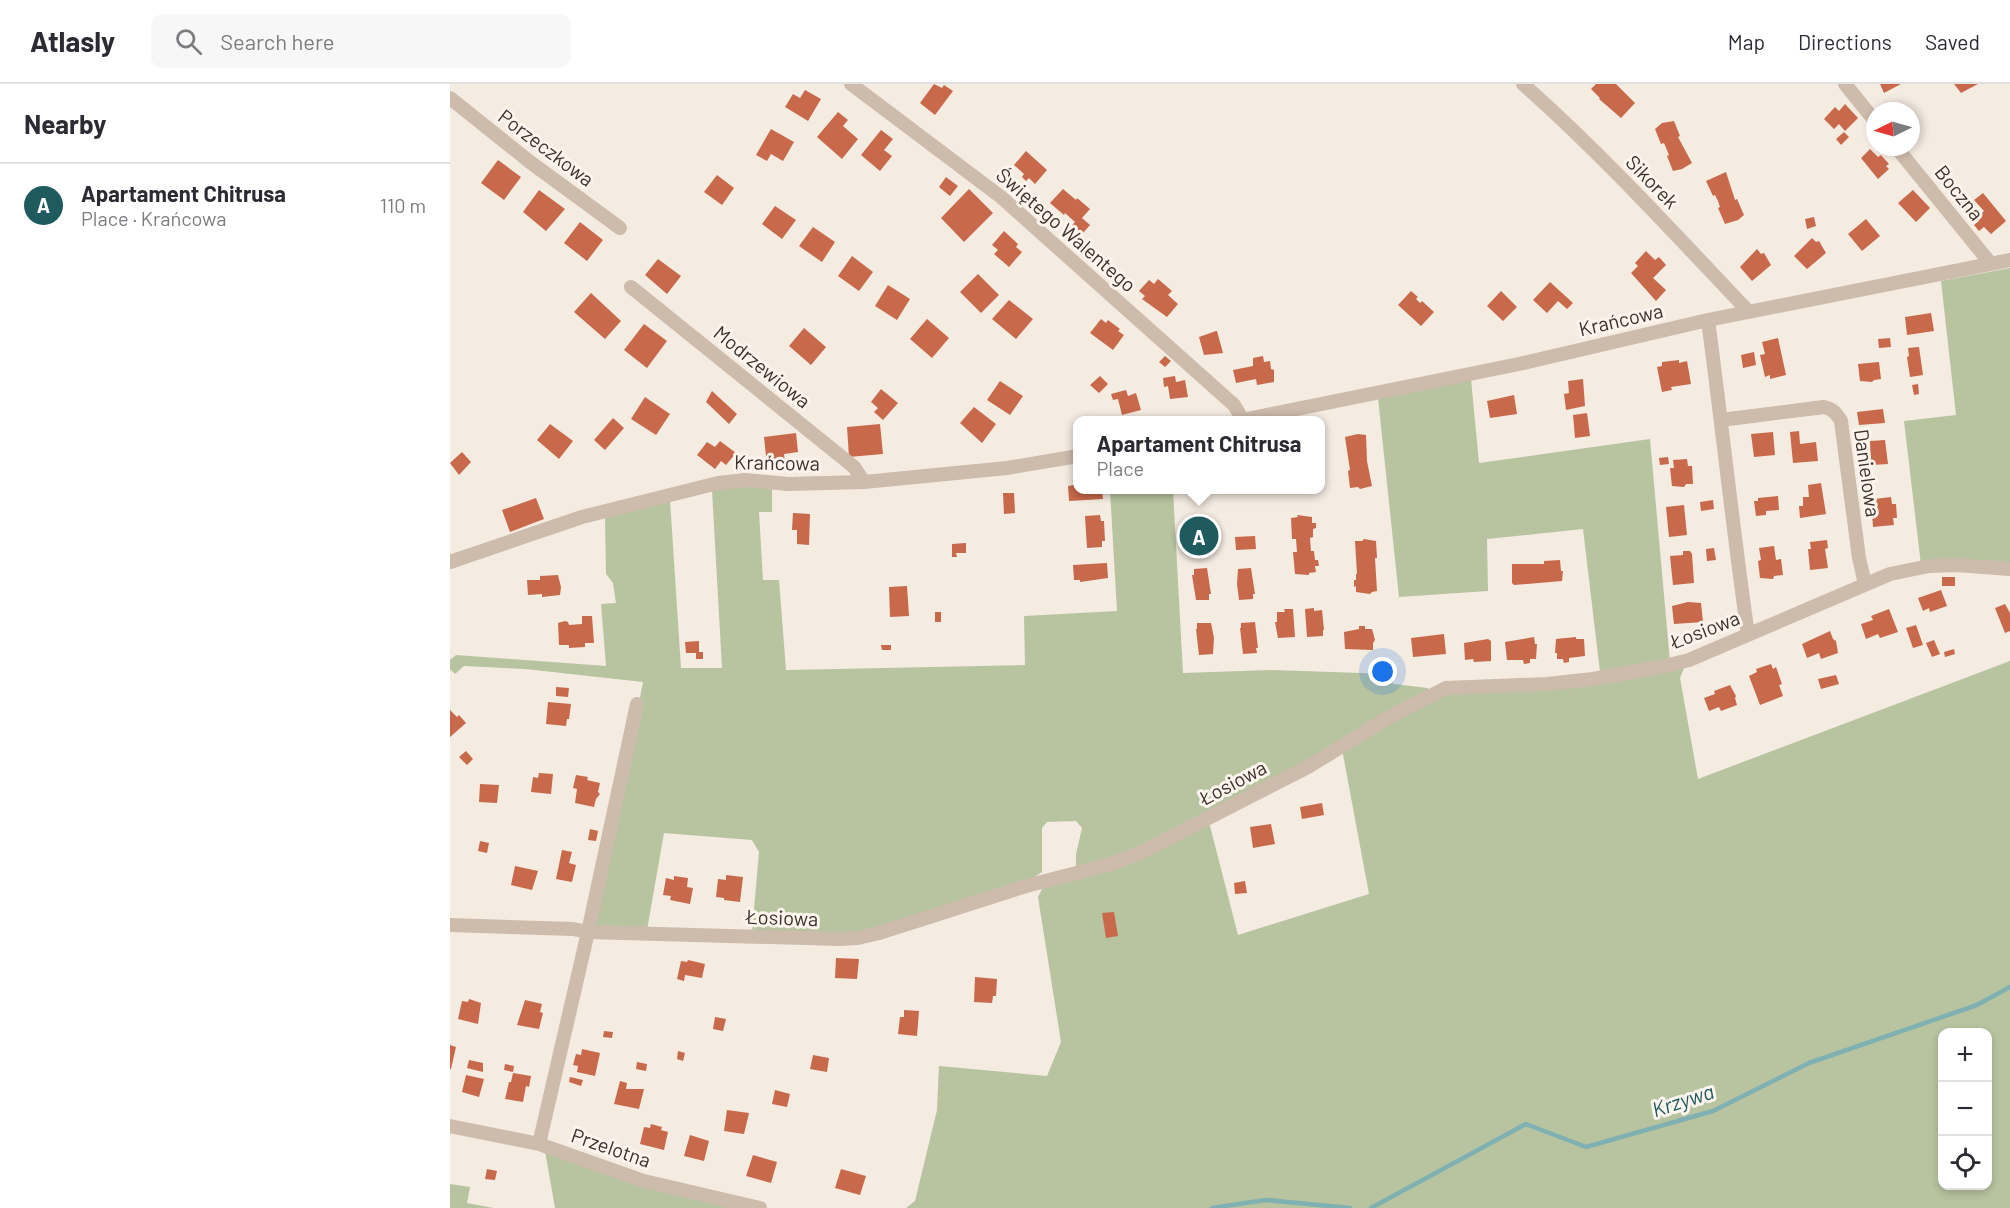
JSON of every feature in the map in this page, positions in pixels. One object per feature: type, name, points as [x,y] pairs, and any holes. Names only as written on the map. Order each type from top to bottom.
[{"type":"street","name":"Świętego Walentego","points":[[851,84],[1001,197],[1234,405],[1241,416]]},
{"type":"street","name":"Sikorek","points":[[1523,84],[1622,178],[1749,312]]},
{"type":"street","points":[[1845,84],[1866,109]]},
{"type":"street","name":"Porzeczkowa","points":[[450,98],[530,162],[620,228]]},
{"type":"street","name":"Boczna","points":[[1903,156],[1991,264]]},
{"type":"street","name":"Krańcowa","points":[[1263,416],[1519,364],[1708,320],[2010,260]]},
{"type":"street","name":"Modrzewiowa","points":[[631,287],[854,467],[864,482]]},
{"type":"street","points":[[1708,320],[1732,524],[1748,634]]},
{"type":"street","name":"Danielowa","points":[[1721,420],[1831,408],[1841,421],[1859,558],[1865,584]]},
{"type":"street","name":"Krańcowa","points":[[450,562],[582,517],[718,483],[745,480],[788,484],[864,482],[1007,468],[1073,457]]},
{"type":"street","name":"Łosiowa","points":[[450,925],[573,929],[588,932],[858,938],[1026,886],[1111,864],[1140,853],[1308,767],[1391,716],[1446,688],[1558,682],[1645,670],[1689,660],[1890,574],[1929,566],[1957,565],[2010,569]]},
{"type":"street","points":[[539,1144],[637,704]]},
{"type":"street","name":"Przelotna","points":[[450,1126],[539,1144],[644,1181],[760,1208]]},
{"type":"green space","points":[[2010,268],[2010,566],[1921,565],[1904,421],[1956,415],[1941,281]]},
{"type":"green space","points":[[1471,379],[1479,463],[1650,439],[1670,662],[1600,672],[1583,529],[1487,539],[1488,591],[1399,597],[1378,398]]},
{"type":"green space","points":[[742,486],[772,489],[772,512],[759,512],[763,580],[779,580],[786,670],[1025,665],[1024,616],[1117,611],[1110,494],[1173,494],[1183,673],[1271,670],[1392,674],[1393,684],[1428,688],[1428,693],[1306,763],[1139,850],[1076,870],[1076,854],[1082,828],[1076,821],[1047,822],[1042,828],[1042,872],[1027,882],[859,933],[752,932],[759,852],[752,840],[664,833],[647,930],[599,928],[596,925],[643,682],[525,669],[464,666],[455,674],[450,669],[450,660],[456,655],[606,666],[601,604],[616,603],[613,583],[606,574],[605,517],[670,500],[681,668],[722,668],[712,490]]},
{"type":"green space","points":[[2010,661],[2010,1208],[906,1208],[915,1201],[937,1110],[939,1066],[1047,1076],[1061,1042],[1038,897],[1045,883],[1209,822],[1238,935],[1369,894],[1342,749],[1444,694],[1684,668],[1680,678],[1698,779]]},
{"type":"green space","points":[[545,1151],[739,1208],[555,1208]]},
{"type":"green space","points":[[450,1184],[470,1187],[467,1203],[494,1208],[450,1208]]},
{"type":"building","points":[[934,84],[942,88],[944,85],[953,91],[935,115],[920,103]]},
{"type":"building","points":[[1596,84],[1616,84],[1635,103],[1621,118],[1591,89]]},
{"type":"building","points":[[1880,84],[1901,84],[1884,93]]},
{"type":"building","points":[[1954,84],[1978,84],[1961,93]]},
{"type":"building","points":[[805,90],[821,99],[808,121],[785,107],[793,94],[800,98]]},
{"type":"building","points":[[1845,104],[1858,118],[1845,131],[1839,124],[1834,129],[1824,119],[1835,107],[1839,111]]},
{"type":"building","points":[[838,112],[848,120],[843,126],[858,139],[842,159],[817,137]]},
{"type":"building","points":[[1674,121],[1680,136],[1678,137],[1692,163],[1673,171],[1664,143],[1661,144],[1655,129],[1662,123]]},
{"type":"building","points":[[771,129],[794,142],[783,161],[771,154],[767,161],[756,155]]},
{"type":"building","points":[[881,130],[893,139],[884,150],[892,156],[880,171],[861,155]]},
{"type":"building","points":[[1844,132],[1849,137],[1841,145],[1836,139]]},
{"type":"building","points":[[1026,151],[1047,170],[1035,184],[1029,178],[1026,181],[1022,177],[1024,174],[1014,165]]},
{"type":"building","points":[[1866,153],[1866,156],[1882,156],[1889,164],[1886,166],[1889,169],[1878,179],[1861,158]]},
{"type":"building","points":[[498,160],[521,177],[504,200],[481,183]]},
{"type":"building","points":[[1726,172],[1735,200],[1737,199],[1744,215],[1738,220],[1725,224],[1718,208],[1720,207],[1718,201],[1706,181]]},
{"type":"building","points":[[717,175],[734,188],[722,205],[704,192]]},
{"type":"building","points":[[946,177],[958,186],[950,196],[939,187]]},
{"type":"building","points":[[969,189],[993,213],[964,242],[941,218]]},
{"type":"building","points":[[1063,189],[1090,209],[1082,218],[1090,225],[1077,240],[1067,231],[1075,222],[1050,203]]},
{"type":"building","points":[[539,190],[565,209],[546,231],[523,212]]},
{"type":"building","points":[[1913,190],[1930,208],[1916,222],[1898,203]]},
{"type":"building","points":[[1983,193],[2006,221],[1991,234],[1984,227],[1979,231],[1974,225],[1984,211],[1974,200]]},
{"type":"building","points":[[1968,196],[1974,204],[1964,211],[1958,203]]},
{"type":"building","points":[[775,206],[796,220],[782,239],[762,224]]},
{"type":"building","points":[[1814,217],[1816,226],[1807,229],[1805,219]]},
{"type":"building","points":[[1866,219],[1880,236],[1862,251],[1848,234]]},
{"type":"building","points":[[580,222],[603,240],[587,261],[564,243]]},
{"type":"building","points":[[813,227],[835,242],[822,262],[799,246]]},
{"type":"building","points":[[1004,231],[1018,244],[1016,247],[1022,252],[1009,267],[994,254],[998,250],[992,245]]},
{"type":"building","points":[[1812,238],[1816,242],[1819,241],[1826,253],[1807,269],[1794,256]]},
{"type":"building","points":[[1757,249],[1761,254],[1764,253],[1771,265],[1752,281],[1740,267]]},
{"type":"building","points":[[1646,251],[1655,260],[1659,257],[1666,265],[1653,278],[1666,290],[1656,301],[1631,273],[1638,266],[1635,263]]},
{"type":"building","points":[[852,256],[873,272],[859,291],[838,276]]},
{"type":"building","points":[[658,259],[681,276],[667,294],[645,275]]},
{"type":"building","points":[[978,274],[999,295],[981,313],[960,292]]},
{"type":"building","points":[[1158,279],[1172,291],[1168,295],[1178,304],[1167,317],[1142,299],[1145,296],[1139,291],[1149,280],[1154,284]]},
{"type":"building","points":[[1550,282],[1573,303],[1567,309],[1558,301],[1547,313],[1533,300]]},
{"type":"building","points":[[888,285],[910,299],[897,320],[875,306]]},
{"type":"building","points":[[1411,291],[1418,297],[1416,299],[1420,303],[1422,301],[1434,312],[1421,326],[1398,305]]},
{"type":"building","points":[[1501,291],[1517,307],[1503,321],[1487,306]]},
{"type":"building","points":[[591,293],[621,321],[605,339],[574,312]]},
{"type":"building","points":[[1009,300],[1033,319],[1016,339],[992,319]]},
{"type":"building","points":[[1931,313],[1934,331],[1907,335],[1905,317]]},
{"type":"building","points":[[927,319],[949,338],[932,358],[910,339]]},
{"type":"building","points":[[1101,319],[1106,323],[1108,320],[1124,335],[1113,350],[1090,333]]},
{"type":"building","points":[[644,324],[667,341],[647,368],[624,350]]},
{"type":"building","points":[[804,328],[826,347],[811,365],[789,346]]},
{"type":"building","points":[[1217,331],[1223,353],[1204,355],[1199,337]]},
{"type":"building","points":[[1778,338],[1786,375],[1770,379],[1770,375],[1765,377],[1760,355],[1765,354],[1762,342]]},
{"type":"building","points":[[1890,338],[1891,347],[1879,348],[1878,339]]},
{"type":"building","points":[[1919,347],[1923,375],[1910,377],[1908,348]]},
{"type":"building","points":[[1754,352],[1756,365],[1743,368],[1741,355]]},
{"type":"building","points":[[1165,356],[1171,361],[1165,367],[1159,362]]},
{"type":"building","points":[[1263,356],[1264,362],[1270,361],[1271,369],[1274,370],[1274,382],[1257,385],[1256,379],[1236,383],[1233,370],[1253,366],[1253,358]]},
{"type":"building","points":[[1679,360],[1679,363],[1687,361],[1691,384],[1671,387],[1672,390],[1662,392],[1657,367],[1662,366],[1662,362]]},
{"type":"building","points":[[1879,362],[1881,379],[1872,382],[1860,381],[1858,364]]},
{"type":"building","points":[[1100,376],[1108,384],[1099,393],[1090,385]]},
{"type":"building","points":[[1175,376],[1176,382],[1185,380],[1188,397],[1170,399],[1168,386],[1164,387],[1163,378]]},
{"type":"building","points":[[1583,379],[1585,406],[1566,410],[1564,394],[1569,393],[1568,381]]},
{"type":"building","points":[[1000,381],[1023,396],[1010,415],[987,400]]},
{"type":"building","points":[[1918,384],[1919,394],[1914,395],[1912,385]]},
{"type":"building","points":[[881,389],[898,403],[883,420],[874,412],[878,408],[871,402]]},
{"type":"building","points":[[1126,390],[1128,396],[1136,393],[1141,410],[1122,415],[1118,399],[1113,400],[1111,394]]},
{"type":"building","points":[[712,391],[737,414],[729,424],[706,402]]},
{"type":"building","points":[[1514,395],[1517,414],[1490,418],[1487,401]]},
{"type":"building","points":[[645,397],[670,414],[656,435],[631,419]]},
{"type":"building","points":[[974,407],[996,424],[982,443],[960,423]]},
{"type":"building","points":[[1883,409],[1885,423],[1859,425],[1857,412]]},
{"type":"building","points":[[1587,413],[1590,436],[1575,438],[1573,415]]},
{"type":"building","points":[[613,418],[624,428],[605,450],[594,440]]},
{"type":"building","points":[[550,424],[573,441],[559,459],[537,440]]},
{"type":"building","points":[[880,424],[883,454],[849,457],[847,427]]},
{"type":"building","points":[[1799,431],[1800,444],[1816,442],[1818,461],[1793,463],[1790,432]]},
{"type":"building","points":[[1773,432],[1775,455],[1754,457],[1751,434]]},
{"type":"building","points":[[796,433],[798,452],[784,454],[785,464],[767,466],[764,437]]},
{"type":"building","points":[[1366,435],[1367,461],[1372,486],[1360,489],[1350,488],[1345,437]]},
{"type":"building","points":[[1885,440],[1888,464],[1871,465],[1870,441]]},
{"type":"building","points":[[720,441],[736,453],[726,465],[721,461],[715,469],[697,455],[707,442],[715,447]]},
{"type":"building","points":[[462,452],[471,462],[459,475],[450,463]]},
{"type":"building","points":[[1668,457],[1669,464],[1660,465],[1659,458]]},
{"type":"building","points":[[1687,459],[1688,466],[1692,466],[1693,484],[1686,484],[1684,487],[1672,486],[1670,468],[1674,468],[1673,460]]},
{"type":"building","points":[[1821,483],[1826,514],[1800,518],[1799,506],[1803,506],[1803,497],[1809,497],[1808,485]]},
{"type":"building","points":[[1073,485],[1073,494],[1102,494],[1103,499],[1069,501],[1068,486]]},
{"type":"building","points":[[1003,493],[1014,493],[1015,513],[1004,514]]},
{"type":"building","points":[[1778,496],[1779,510],[1766,511],[1766,515],[1756,516],[1754,501],[1758,501],[1758,498]]},
{"type":"building","points":[[1891,497],[1892,504],[1896,504],[1897,518],[1893,518],[1894,525],[1873,527],[1872,513],[1876,513],[1874,499]]},
{"type":"building","points":[[536,498],[544,519],[510,532],[502,510]]},
{"type":"building","points":[[1713,500],[1714,509],[1701,511],[1700,502]]},
{"type":"building","points":[[1684,505],[1687,535],[1669,537],[1666,507]]},
{"type":"building","points":[[793,513],[810,514],[809,545],[797,544],[797,530],[792,530]]},
{"type":"building","points":[[1204,514],[1207,530],[1206,545],[1193,546],[1189,521],[1191,515]]},
{"type":"building","points":[[1100,515],[1101,521],[1104,521],[1105,541],[1102,541],[1102,547],[1087,548],[1085,516]]},
{"type":"building","points":[[1297,515],[1312,517],[1312,523],[1316,523],[1313,537],[1310,538],[1311,551],[1314,551],[1315,560],[1318,560],[1319,566],[1315,566],[1316,572],[1309,573],[1309,575],[1295,574],[1293,552],[1297,552],[1296,539],[1292,539],[1291,518],[1298,517]]},
{"type":"building","points":[[1255,536],[1256,549],[1236,550],[1235,537]]},
{"type":"building","points":[[1364,539],[1376,541],[1377,591],[1370,594],[1356,592],[1356,586],[1354,587],[1357,574],[1355,541]]},
{"type":"building","points":[[1827,540],[1828,548],[1825,549],[1828,568],[1810,570],[1808,549],[1811,549],[1810,542]]},
{"type":"building","points":[[966,543],[966,553],[956,553],[957,557],[952,557],[952,544]]},
{"type":"building","points":[[1774,546],[1776,560],[1781,559],[1783,575],[1774,576],[1773,579],[1760,578],[1759,548]]},
{"type":"building","points":[[1714,548],[1716,560],[1707,561],[1706,549]]},
{"type":"building","points":[[1683,551],[1690,551],[1692,554],[1694,583],[1673,585],[1670,556],[1683,555]]},
{"type":"building","points":[[1560,560],[1561,571],[1563,571],[1562,581],[1514,585],[1512,583],[1512,564],[1544,564],[1544,561]]},
{"type":"building","points":[[1107,563],[1108,578],[1080,582],[1080,580],[1074,580],[1073,565]]},
{"type":"building","points":[[1207,568],[1211,594],[1209,594],[1209,600],[1196,600],[1192,575],[1194,575],[1194,569]]},
{"type":"building","points":[[1251,568],[1255,594],[1253,594],[1253,599],[1239,600],[1238,569]]},
{"type":"building","points":[[558,575],[560,595],[542,597],[542,594],[528,595],[527,580],[540,580],[540,576]]},
{"type":"building","points":[[1942,577],[1955,577],[1955,586],[1942,586]]},
{"type":"building","points":[[907,586],[909,616],[890,617],[889,587]]},
{"type":"building","points":[[1941,590],[1947,606],[1930,612],[1929,608],[1923,611],[1918,598]]},
{"type":"building","points":[[1688,602],[1701,603],[1703,622],[1674,624],[1672,606]]},
{"type":"building","points":[[2005,604],[2010,613],[2010,631],[2005,633],[1995,608]]},
{"type":"building","points":[[1314,608],[1314,611],[1322,610],[1323,636],[1307,637],[1305,609]]},
{"type":"building","points":[[1284,609],[1293,609],[1295,637],[1278,638],[1275,622],[1277,622],[1277,612],[1285,612]]},
{"type":"building","points":[[1889,609],[1898,632],[1880,638],[1878,634],[1866,639],[1861,624],[1873,620],[1871,616]]},
{"type":"building","points":[[935,612],[941,612],[941,622],[935,622]]},
{"type":"building","points":[[582,616],[592,616],[594,643],[585,643],[585,647],[569,648],[569,645],[559,645],[558,623],[565,621],[569,625],[582,624]]},
{"type":"building","points":[[1255,622],[1257,653],[1243,654],[1241,623]]},
{"type":"building","points":[[1197,623],[1211,623],[1214,638],[1213,654],[1199,655]]},
{"type":"building","points":[[1916,625],[1923,645],[1913,648],[1906,628]]},
{"type":"building","points":[[1359,626],[1372,629],[1375,640],[1373,650],[1345,649],[1344,632],[1359,629]]},
{"type":"building","points":[[1830,631],[1836,641],[1838,653],[1821,659],[1819,653],[1807,658],[1802,644]]},
{"type":"building","points":[[1444,634],[1446,654],[1413,657],[1411,638]]},
{"type":"building","points":[[1534,637],[1535,644],[1537,644],[1536,659],[1530,659],[1530,663],[1524,664],[1523,660],[1507,660],[1505,642]]},
{"type":"building","points":[[1576,637],[1576,639],[1584,639],[1585,656],[1569,658],[1569,662],[1564,663],[1563,659],[1557,659],[1556,639]]},
{"type":"building","points":[[1488,639],[1491,641],[1491,661],[1465,660],[1464,643]]},
{"type":"building","points":[[1934,640],[1940,654],[1932,657],[1926,643]]},
{"type":"building","points":[[699,641],[699,652],[703,652],[703,659],[696,659],[696,653],[686,653],[685,642]]},
{"type":"building","points":[[881,645],[891,645],[891,650],[882,650]]},
{"type":"building","points":[[1954,649],[1955,654],[1945,657],[1944,652]]},
{"type":"building","points":[[1771,664],[1773,669],[1776,667],[1782,684],[1779,685],[1783,696],[1760,705],[1749,676],[1757,672],[1756,669]]},
{"type":"building","points":[[1836,675],[1839,684],[1821,689],[1818,679]]},
{"type":"building","points":[[1730,685],[1736,696],[1737,705],[1721,711],[1719,707],[1709,711],[1704,698]]},
{"type":"building","points":[[556,687],[569,688],[568,697],[556,696]]},
{"type":"building","points":[[548,702],[571,704],[566,726],[546,724]]},
{"type":"building","points":[[450,710],[466,723],[450,737]]},
{"type":"building","points":[[466,751],[473,759],[467,765],[459,757]]},
{"type":"building","points":[[539,773],[553,774],[551,794],[531,792],[533,777],[538,778]]},
{"type":"building","points":[[576,775],[588,777],[587,780],[600,783],[598,792],[600,794],[594,807],[575,803],[577,789],[573,788]]},
{"type":"building","points":[[480,784],[499,785],[497,803],[479,802]]},
{"type":"building","points":[[1322,803],[1324,815],[1302,819],[1300,807]]},
{"type":"building","points":[[1271,824],[1275,844],[1253,848],[1250,827]]},
{"type":"building","points":[[590,829],[598,831],[596,841],[588,840]]},
{"type":"building","points":[[480,841],[489,843],[487,853],[478,851]]},
{"type":"building","points":[[562,850],[572,852],[569,863],[576,865],[572,882],[556,879]]},
{"type":"building","points":[[515,866],[538,871],[532,890],[511,885]]},
{"type":"building","points":[[726,875],[743,877],[740,902],[716,897],[718,879],[726,880]]},
{"type":"building","points":[[674,876],[688,878],[687,887],[693,888],[690,904],[670,900],[671,896],[663,895],[666,878],[674,880]]},
{"type":"building","points":[[1245,881],[1247,893],[1235,894],[1234,883]]},
{"type":"building","points":[[1114,912],[1118,936],[1106,938],[1102,913]]},
{"type":"building","points":[[836,958],[859,959],[857,979],[835,978]]},
{"type":"building","points":[[688,960],[705,964],[702,978],[685,975],[684,981],[677,979],[681,961],[687,962]]},
{"type":"building","points":[[975,977],[997,979],[996,996],[993,996],[992,1003],[974,1002]]},
{"type":"building","points":[[469,999],[481,1003],[478,1024],[458,1019],[462,1001],[468,1002]]},
{"type":"building","points":[[525,1000],[542,1004],[540,1012],[543,1013],[539,1029],[517,1025]]},
{"type":"building","points":[[904,1010],[919,1011],[917,1036],[898,1034],[900,1017],[904,1017]]},
{"type":"building","points":[[715,1017],[726,1019],[723,1031],[713,1029]]},
{"type":"building","points":[[604,1031],[613,1032],[612,1038],[603,1037]]},
{"type":"building","points":[[450,1045],[456,1047],[451,1069],[450,1069]]},
{"type":"building","points":[[582,1049],[600,1053],[595,1076],[577,1072],[578,1066],[573,1065],[576,1054],[581,1055]]},
{"type":"building","points":[[678,1051],[685,1053],[683,1061],[677,1059]]},
{"type":"building","points":[[813,1055],[829,1058],[827,1072],[810,1069]]},
{"type":"building","points":[[469,1060],[483,1063],[483,1072],[467,1068]]},
{"type":"building","points":[[637,1062],[647,1064],[646,1071],[636,1069]]},
{"type":"building","points":[[505,1064],[514,1066],[513,1072],[504,1070]]},
{"type":"building","points":[[513,1073],[531,1076],[529,1087],[526,1086],[523,1102],[505,1099]]},
{"type":"building","points":[[466,1075],[484,1079],[479,1097],[462,1092]]},
{"type":"building","points":[[570,1077],[583,1080],[581,1086],[569,1082]]},
{"type":"building","points":[[620,1081],[627,1083],[626,1089],[644,1089],[639,1109],[614,1104]]},
{"type":"building","points":[[775,1090],[790,1094],[787,1107],[772,1104]]},
{"type":"building","points":[[727,1110],[749,1113],[744,1134],[724,1131]]},
{"type":"building","points":[[651,1124],[662,1127],[661,1130],[668,1132],[664,1150],[640,1144],[644,1127],[650,1128]]},
{"type":"building","points":[[690,1135],[709,1141],[704,1161],[684,1156]]},
{"type":"building","points":[[753,1155],[777,1162],[771,1183],[746,1176]]},
{"type":"building","points":[[487,1169],[497,1171],[495,1180],[485,1179]]},
{"type":"building","points":[[841,1169],[866,1176],[860,1195],[835,1188]]},
{"type":"waterway","name":"Krzywa","points":[[1371,1208],[1526,1124],[1586,1147],[1713,1111],[1809,1063],[1977,1005],[2010,987]]},
{"type":"waterway","name":"Krzywa","points":[[1212,1208],[1266,1200],[1350,1208]]},
{"type":"place","name":"Apartament Chitrusa","points":[[1199,536]]}]
